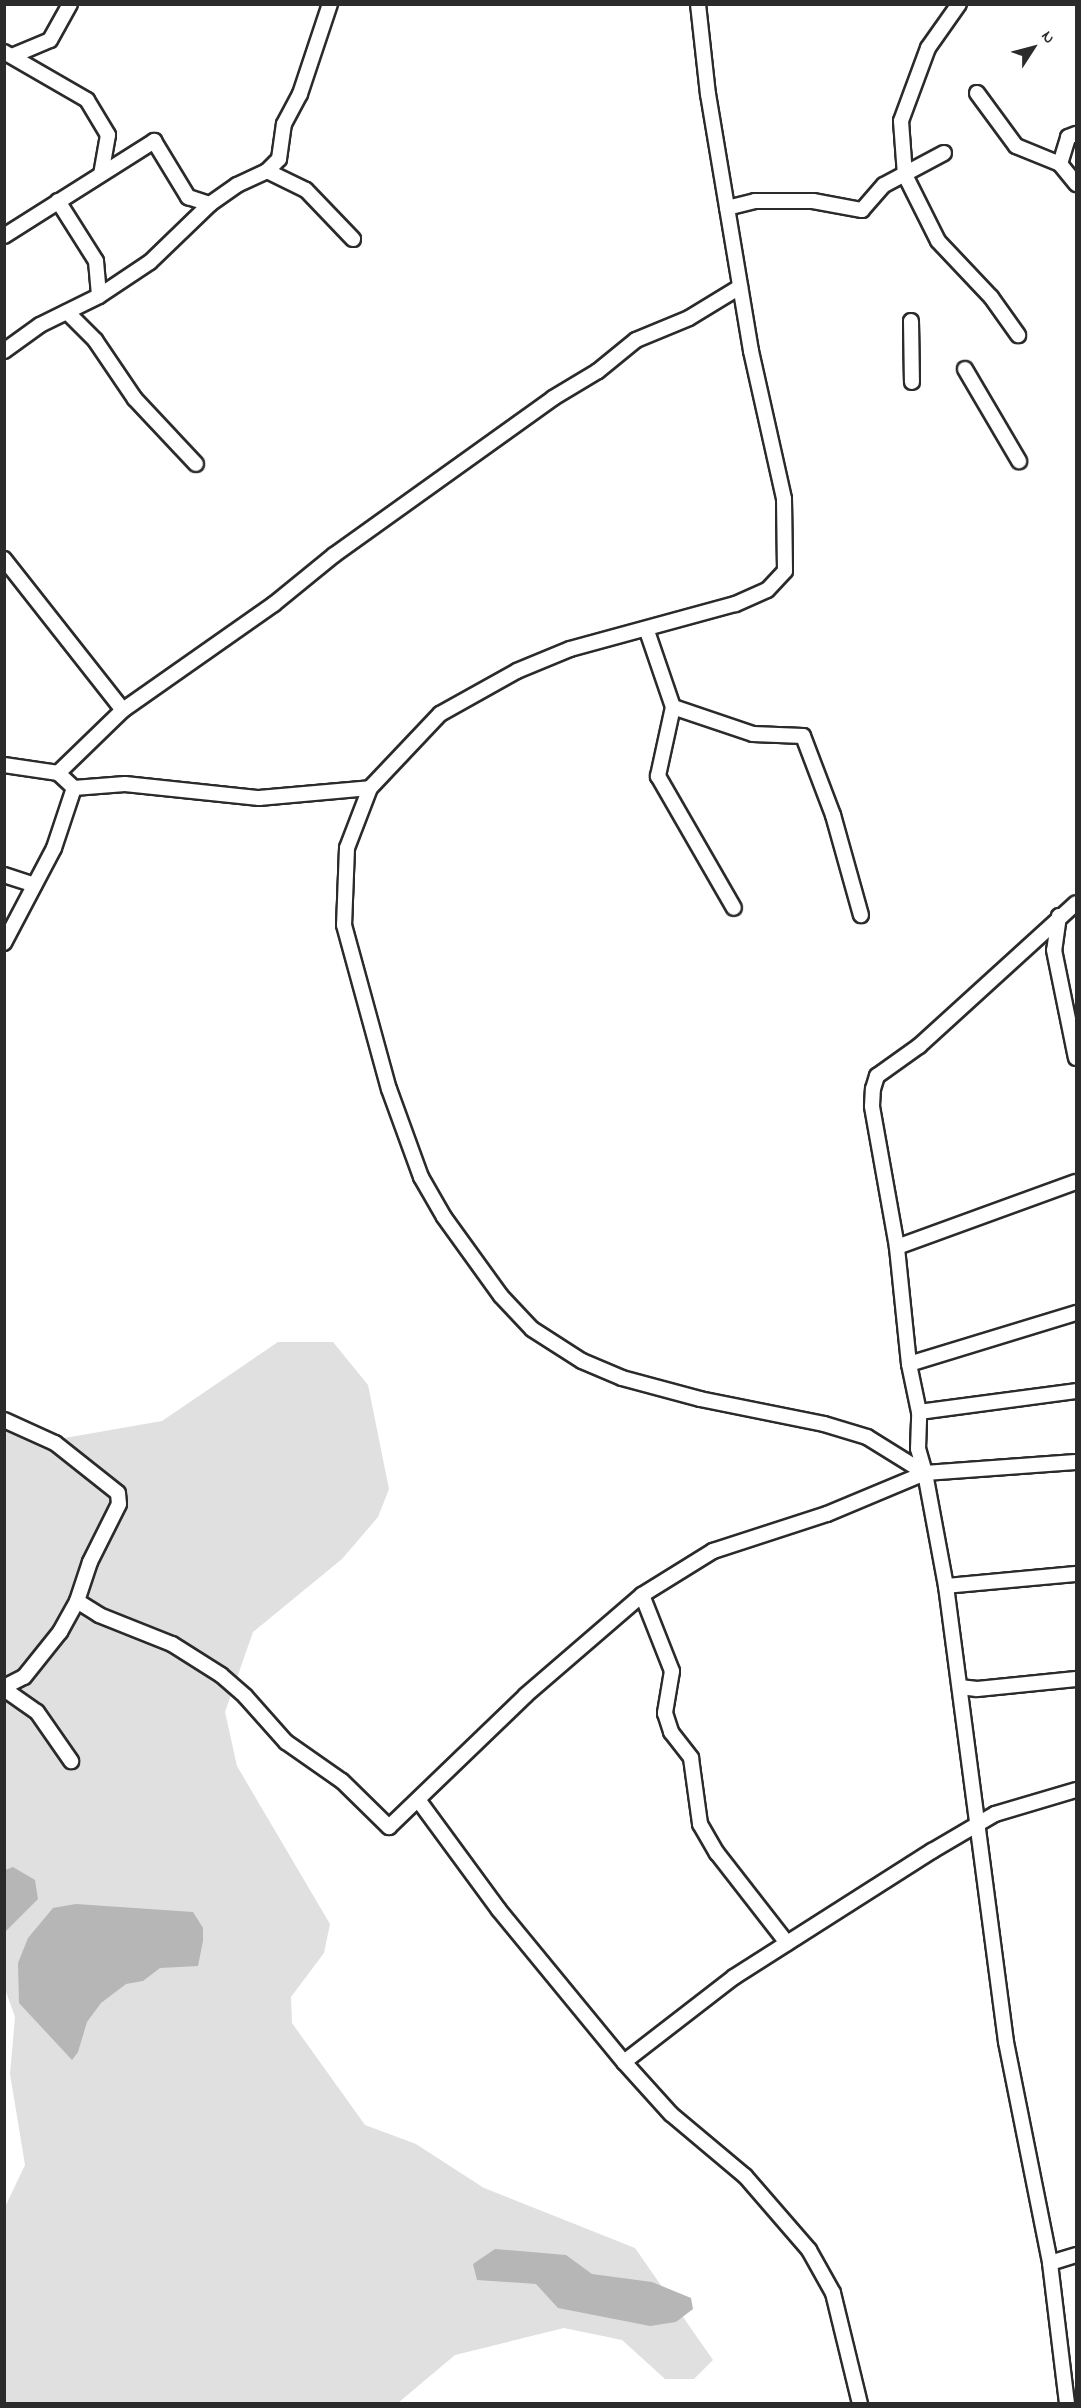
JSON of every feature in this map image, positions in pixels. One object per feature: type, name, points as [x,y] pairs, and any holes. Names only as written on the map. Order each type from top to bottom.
[{"type":"street","points":[[8,54],[50,40],[70,4]]},
{"type":"street","points":[[4,351],[40,326],[99,296],[150,262],[210,204],[237,185],[267,171],[279,159],[284,124],[300,94],[330,4]]},
{"type":"street","points":[[698,4],[740,287],[784,499],[785,571],[767,590],[735,604],[646,631],[570,650],[517,671],[440,714],[370,788],[347,848],[344,925],[389,1089],[421,1178],[444,1217],[501,1296],[532,1329],[555,1345],[621,1378],[700,1399],[824,1424],[867,1437],[924,1473]]},
{"type":"street","points":[[959,4],[928,48],[901,121],[905,175],[938,241],[991,297],[1018,335]]},
{"type":"street","points":[[8,54],[87,100],[108,135],[101,172]]},
{"type":"street","points":[[977,93],[1016,146],[1060,164],[1077,184]]},
{"type":"street","points":[[1060,164],[1068,137],[1077,134]]},
{"type":"street","points":[[4,236],[101,172],[154,141],[188,196],[210,204]]},
{"type":"street","points":[[727,208],[755,201],[790,201],[862,210],[884,185],[944,153]]},
{"type":"street","points":[[267,171],[306,190],[352,239]]},
{"type":"street","points":[[58,201],[96,261],[99,296]]},
{"type":"street","points":[[58,773],[123,710],[274,604],[334,555],[553,398],[598,371],[636,340],[689,318],[740,287]]},
{"type":"street","points":[[67,312],[95,340],[135,399],[196,464]]},
{"type":"street","points":[[911,321],[912,382]]},
{"type":"street","points":[[965,369],[1019,461]]},
{"type":"street","points":[[4,559],[123,710]]},
{"type":"street","points":[[646,631],[673,707],[658,776],[734,908]]},
{"type":"street","points":[[673,707],[753,734],[803,736],[833,815],[861,915]]},
{"type":"street","points":[[4,765],[58,773],[74,788],[125,784],[260,798],[370,788]]},
{"type":"street","points":[[4,943],[54,848],[74,788]]},
{"type":"street","points":[[4,875],[33,885]]},
{"type":"street","points":[[1067,2403],[1050,2264],[1006,2042],[946,1586],[918,1449],[919,1412],[909,1364],[897,1246],[872,1106],[878,1076],[919,1046],[1059,916],[1077,903]]},
{"type":"street","points":[[1059,916],[1054,950],[1077,1058]]},
{"type":"street","points":[[897,1246],[1077,1182]]},
{"type":"street","points":[[909,1364],[1077,1313]]},
{"type":"street","points":[[919,1412],[1077,1391]]},
{"type":"street","points":[[4,1420],[55,1443],[118,1493],[115,1515],[90,1562],[77,1601],[60,1632],[24,1677],[4,1688],[37,1713],[71,1761]]},
{"type":"street","points":[[77,1601],[99,1615],[172,1644],[221,1676],[245,1696],[286,1742],[351,1789],[389,1827],[419,1801],[526,1695],[642,1594],[713,1551],[827,1514],[924,1473],[1077,1462]]},
{"type":"street","points":[[946,1586],[1077,1574]]},
{"type":"street","points":[[642,1594],[672,1671],[665,1713],[671,1732],[691,1758],[700,1824],[717,1853],[787,1942]]},
{"type":"street","points":[[960,1687],[977,1689],[1077,1679]]},
{"type":"street","points":[[624,2062],[734,1977],[995,1814],[1035,1799],[1077,1790]]},
{"type":"street","points":[[419,1801],[499,1910],[624,2062],[671,2114],[746,2176],[808,2250],[833,2293],[860,2403]]},
{"type":"street","points":[[1050,2264],[1077,2255]]},
{"type":"shaded area","points":[[278,1342],[333,1342],[368,1385],[389,1489],[378,1517],[342,1559],[253,1632],[225,1712],[237,1766],[330,1924],[324,1953],[291,1997],[292,2023],[365,2125],[416,2144],[484,2188],[635,2248],[713,2360],[694,2379],[665,2379],[622,2340],[564,2328],[455,2355],[398,2403],[5,2403],[5,2207],[25,2165],[10,2074],[15,2017],[5,1989],[5,1419],[53,1440],[162,1421]]},
{"type":"shaded area","points":[[13,1867],[35,1880],[38,1899],[5,1932],[5,1870]]},
{"type":"shaded area","points":[[76,1904],[193,1912],[203,1928],[203,1941],[198,1966],[160,1968],[143,1981],[126,1984],[101,2003],[87,2022],[78,2052],[72,2060],[19,2003],[18,1963],[28,1938],[53,1908]]},
{"type":"shaded area","points":[[495,2249],[566,2255],[592,2274],[652,2282],[691,2298],[693,2309],[676,2322],[650,2326],[558,2308],[536,2284],[477,2280],[473,2264]]}]
